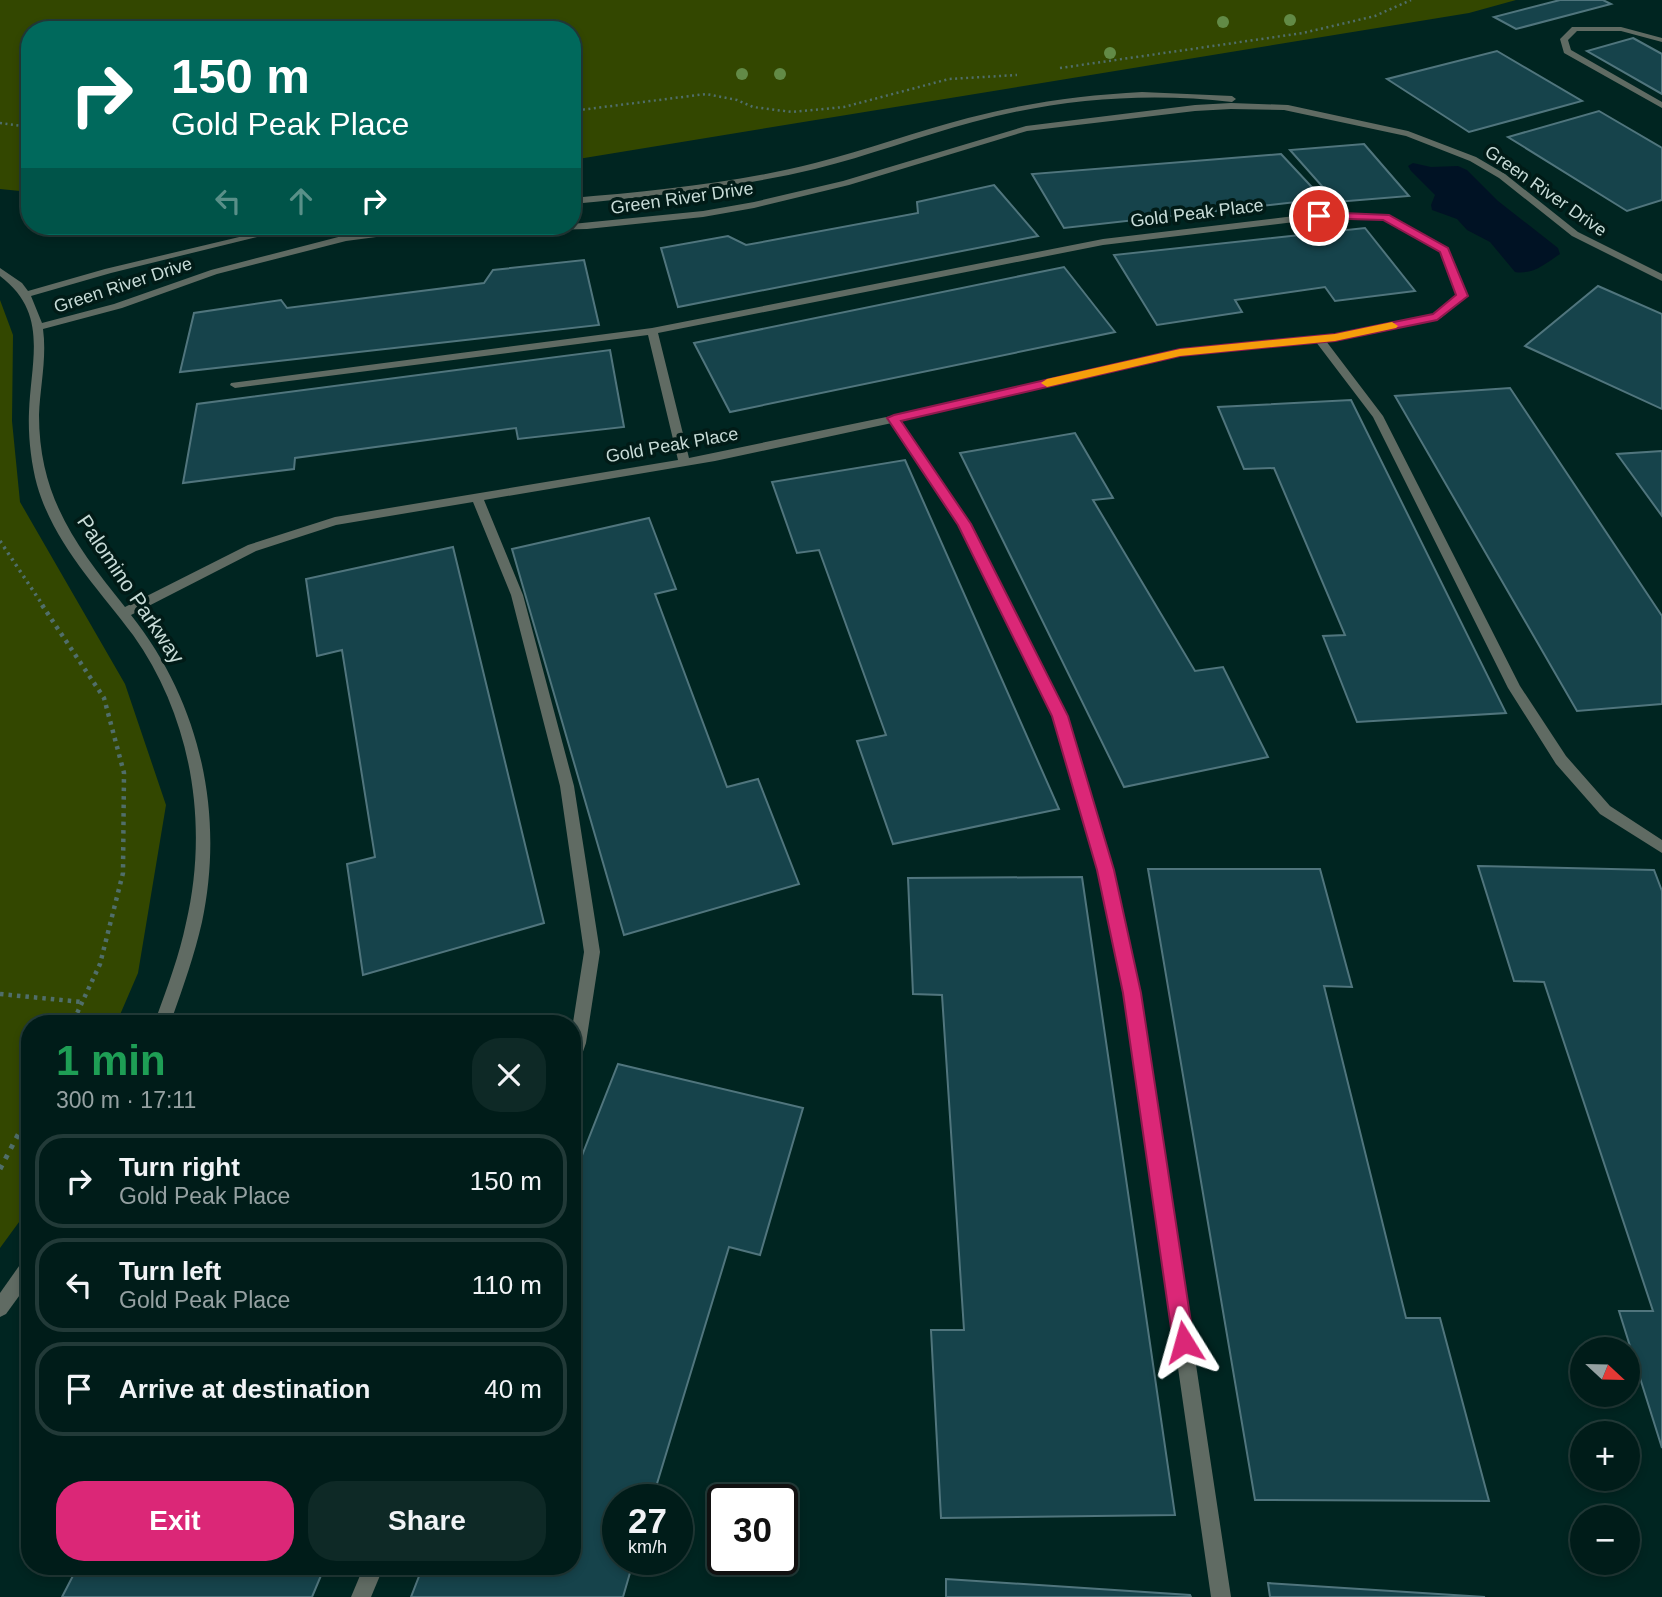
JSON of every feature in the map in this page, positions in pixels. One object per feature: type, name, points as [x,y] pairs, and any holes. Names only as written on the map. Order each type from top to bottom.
[{"type":"street","points":[[1662,40],[1621,29],[1575,29],[1564,39],[1567,51],[1662,104]]},
{"type":"street","name":"Green River Drive","points":[[581,200],[708,187],[767,177],[869,152],[993,114],[1093,97],[1145,93],[1185,94],[1259,102],[1396,131],[1473,159],[1518,187],[1575,234],[1662,278]]},
{"type":"street","name":"Green River Drive","points":[[581,226],[704,214],[754,205],[846,183],[1026,129],[1195,108],[1288,108]]},
{"type":"street","name":"Gold Peak Place","points":[[122,614],[252,548],[335,521],[684,462],[894,418],[1180,352],[1319,339],[1437,316],[1462,296],[1445,250],[1385,217],[1319,216],[1103,242],[652,331],[234,385]]},
{"type":"street","name":"Green River Drive","points":[[26,294],[108,271],[258,235]]},
{"type":"street","name":"Green River Drive","points":[[40,327],[118,306],[214,272],[346,238],[379,235]]},
{"type":"street","name":"Palomino Parkway","points":[[0,271],[26,294],[40,327],[34,413],[36,452],[44,489],[61,529],[88,572],[145,643],[181,711],[202,799],[203,846],[198,905],[184,962],[165,1015]]},
{"type":"street","points":[[652,331],[684,462]]},
{"type":"street","points":[[1319,339],[1378,416],[1516,688],[1561,760],[1605,810],[1662,847]]},
{"type":"street","points":[[894,418],[964,524],[1060,716],[1105,870],[1132,993],[1221,1597]]},
{"type":"street","points":[[477,496],[517,595],[567,786],[592,952],[581,1024]]},
{"type":"street","points":[[0,1308],[21,1278]]},
{"type":"street","points":[[361,1597],[370,1575]]},
{"type":"path","points":[[1054,69],[1303,33],[1375,16],[1411,0]]},
{"type":"path","points":[[581,109],[706,94],[737,100],[753,107],[792,112],[844,107],[949,79],[1024,75]]},
{"type":"path","points":[[0,123],[21,126]]},
{"type":"path","points":[[0,541],[104,698],[124,773],[123,873],[100,964],[76,1015]]},
{"type":"path","points":[[0,993],[82,1002]]},
{"type":"path","points":[[0,1169],[21,1129]]},
{"type":"green space","points":[[0,0],[1516,0],[1469,13],[581,159],[581,21],[21,21],[21,191],[0,189]]},
{"type":"green space","points":[[0,300],[13,335],[12,421],[20,502],[125,684],[166,805],[138,973],[120,1015],[21,1015],[21,1219],[0,1248]]},
{"type":"water","points":[[1413,163],[1431,167],[1458,166],[1467,170],[1498,201],[1558,248],[1560,254],[1533,270],[1515,272],[1490,242],[1467,230],[1457,219],[1432,210],[1435,195],[1411,171],[1408,166]]},
{"type":"building","points":[[1560,0],[1603,0],[1611,4],[1516,29],[1494,17]]},
{"type":"building","points":[[1633,38],[1662,54],[1662,94],[1587,51]]},
{"type":"building","points":[[1497,51],[1582,101],[1469,132],[1387,79]]},
{"type":"building","points":[[1599,111],[1662,148],[1662,200],[1627,211],[1508,137]]},
{"type":"building","points":[[1364,144],[1409,196],[1336,202],[1290,150]]},
{"type":"building","points":[[1281,154],[1323,199],[1064,228],[1032,174]]},
{"type":"building","points":[[994,185],[1038,236],[678,307],[661,248],[728,236],[746,245],[918,213],[917,202]]},
{"type":"building","points":[[1365,228],[1415,291],[1335,301],[1325,287],[1235,300],[1242,312],[1157,325],[1114,255]]},
{"type":"building","points":[[584,260],[599,325],[180,372],[194,313],[281,300],[287,308],[484,283],[493,270]]},
{"type":"building","points":[[1064,267],[1115,332],[730,412],[694,343]]},
{"type":"building","points":[[1598,286],[1662,314],[1662,409],[1525,346]]},
{"type":"building","points":[[610,350],[624,427],[518,439],[516,428],[295,458],[294,469],[183,483],[197,404]]},
{"type":"building","points":[[1510,388],[1662,616],[1662,704],[1577,711],[1395,396]]},
{"type":"building","points":[[1351,400],[1506,713],[1357,722],[1323,636],[1345,635],[1274,468],[1244,469],[1218,407]]},
{"type":"building","points":[[1075,433],[1113,498],[1093,500],[1195,671],[1223,667],[1268,757],[1124,787],[960,453]]},
{"type":"building","points":[[1662,451],[1662,516],[1617,454]]},
{"type":"building","points":[[905,460],[1059,809],[893,844],[857,741],[886,735],[819,550],[797,553],[772,482]]},
{"type":"building","points":[[649,518],[676,589],[655,594],[727,787],[758,779],[799,884],[624,935],[512,549]]},
{"type":"building","points":[[453,547],[544,923],[363,975],[347,864],[375,857],[342,650],[317,656],[306,579]]},
{"type":"building","points":[[1478,866],[1654,870],[1662,891],[1662,1448],[1640,1378],[1640,1337],[1627,1337],[1619,1311],[1653,1311],[1544,982],[1514,981]]},
{"type":"building","points":[[1148,869],[1320,869],[1352,987],[1324,986],[1406,1318],[1440,1318],[1489,1501],[1255,1500]]},
{"type":"building","points":[[1082,877],[1175,1515],[941,1518],[931,1330],[964,1330],[942,995],[913,994],[908,878]]},
{"type":"building","points":[[618,1064],[803,1108],[760,1255],[729,1247],[657,1484],[602,1484],[602,1575],[629,1575],[623,1597],[411,1597],[420,1575],[581,1575],[581,1158]]},
{"type":"building","points":[[73,1575],[321,1575],[312,1597],[62,1597]]},
{"type":"building","points":[[946,1579],[1190,1595],[1191,1597],[946,1597]]},
{"type":"building","points":[[1268,1583],[1485,1597],[1270,1597]]},
{"type":"slow traffic","points":[[1047,383],[1180,352],[1335,337],[1392,326]]},
{"type":"route","points":[[1184,1342],[1132,993],[1105,870],[1060,716],[964,524],[894,418],[1180,352],[1335,337],[1437,316],[1462,296],[1445,250],[1385,217],[1319,216]]}]
